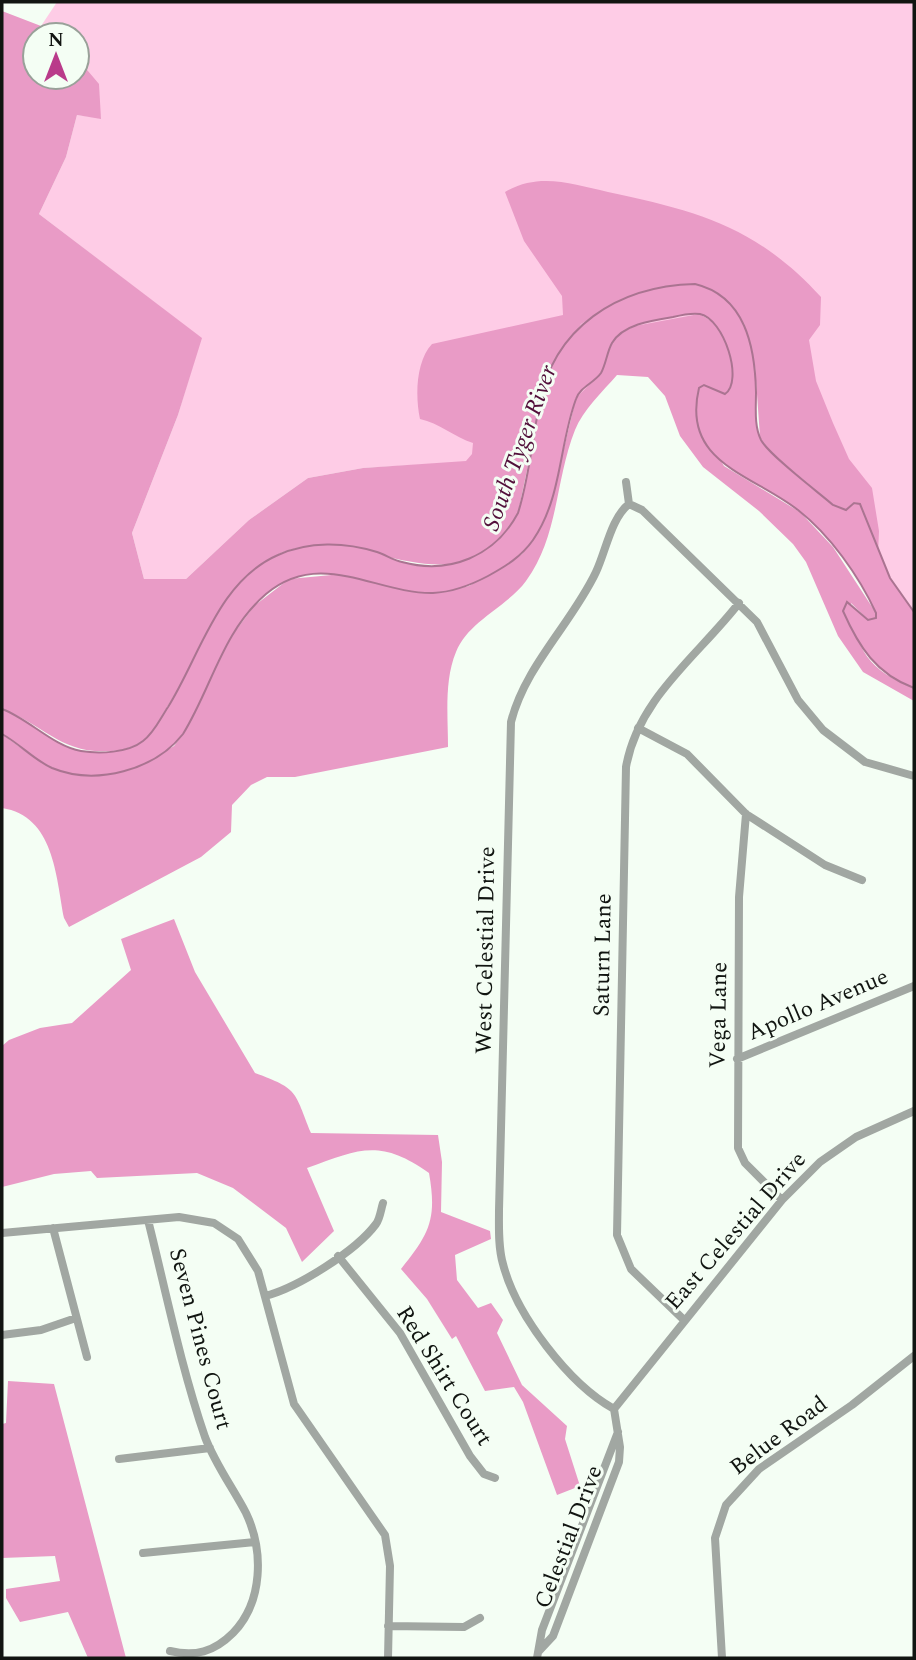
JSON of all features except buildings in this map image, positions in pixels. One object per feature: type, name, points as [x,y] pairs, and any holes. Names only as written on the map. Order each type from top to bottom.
[{"type":"street","points":[[626,482],[629,505],[642,510],[739,603],[763,631],[798,700],[823,730],[865,762],[914,776]]},
{"type":"street","name":"West Celestial Drive","points":[[614,1409],[600,1401],[571,1372],[523,1312],[502,1261],[499,1210],[511,722],[519,697],[592,580],[620,514],[629,505]]},
{"type":"street","name":"Saturn Lane","points":[[684,1320],[631,1269],[617,1235],[626,767],[638,728],[666,684],[739,603]]},
{"type":"street","points":[[638,728],[687,754],[746,814],[825,865],[862,880]]},
{"type":"street","name":"Vega Lane","points":[[746,814],[741,852],[737,1059],[740,1156],[782,1200]]},
{"type":"street","name":"Apollo Avenue","points":[[737,1059],[914,986]]},
{"type":"street","name":"East Celestial Drive","points":[[614,1409],[782,1200],[820,1162],[844,1144],[914,1111]]},
{"type":"street","points":[[265,1296],[303,1282],[338,1256],[377,1223],[383,1203]]},
{"type":"street","points":[[2,1233],[195,1218],[222,1227],[250,1254],[265,1296],[294,1404],[385,1535],[390,1559],[388,1658]]},
{"type":"street","name":"Seven Pines Court","points":[[148,1220],[210,1448],[247,1515],[255,1542],[255,1595],[237,1629],[220,1644],[202,1653],[170,1651]]},
{"type":"street","points":[[53,1228],[88,1357]]},
{"type":"street","name":"Red Shirt Court","points":[[338,1256],[400,1333],[470,1456],[484,1474],[495,1478]]},
{"type":"street","points":[[2,1335],[41,1330],[76,1318]]},
{"type":"street","name":"Belue Road","points":[[722,1658],[715,1538],[726,1505],[759,1469],[841,1412],[914,1356]]},
{"type":"street","name":"Celestial Drive","points":[[538,1655],[553,1636],[619,1462],[614,1409]]},
{"type":"street","points":[[119,1459],[210,1448]]},
{"type":"street","points":[[143,1553],[255,1542]]},
{"type":"street","points":[[388,1626],[464,1627],[480,1618]]},
{"type":"shaded area","points":[[57,2],[914,2],[914,612],[890,578],[722,295],[535,436],[466,462],[363,468],[308,478],[249,520],[186,579],[144,579],[132,533],[178,415],[201,338],[39,214],[66,157],[77,115],[101,118],[91,83],[91,21],[44,21]]},
{"type":"shaded area","points":[[2,11],[28,21],[21,21],[21,91],[91,91],[91,75],[99,84],[101,119],[77,115],[66,157],[39,214],[202,338],[178,415],[132,533],[144,579],[186,579],[249,520],[308,478],[363,468],[466,461],[472,454],[473,443],[420,419],[417,390],[420,369],[427,351],[432,344],[563,315],[562,296],[524,241],[505,192],[518,186],[543,181],[569,183],[698,215],[749,238],[773,254],[821,297],[820,325],[809,340],[816,381],[849,459],[872,488],[879,531],[878,554],[860,504],[854,502],[846,510],[833,505],[767,451],[760,437],[755,366],[744,323],[624,298],[581,324],[545,384],[518,513],[492,546],[463,562],[431,564],[328,546],[294,549],[262,564],[214,631],[151,734],[128,748],[94,751],[66,744],[2,709]]},
{"type":"shaded area","points":[[695,284],[712,290],[725,299],[744,325],[753,357],[757,429],[766,447],[833,505],[846,510],[854,503],[860,504],[890,578],[914,612],[914,688],[889,675],[862,647],[843,611],[847,602],[868,620],[876,618],[876,613],[861,585],[832,544],[798,510],[724,464],[710,450],[700,434],[696,413],[699,388],[704,385],[725,394],[730,387],[732,364],[729,351],[717,327],[709,318],[694,314],[631,327],[612,343],[601,373],[576,399],[555,489],[542,524],[523,551],[501,569],[462,588],[433,593],[328,574],[307,575],[287,581],[266,594],[239,625],[183,734],[157,757],[124,771],[87,775],[52,768],[2,734],[2,709],[61,744],[81,751],[113,752],[137,745],[154,730],[225,601],[257,567],[290,550],[327,544],[352,546],[402,562],[437,566],[454,564],[484,551],[497,541],[518,513],[547,378],[558,354],[574,333],[593,316],[615,303],[640,293]]},
{"type":"shaded area","points":[[699,314],[721,331],[732,363],[732,381],[725,394],[704,385],[699,388],[696,419],[724,466],[800,512],[833,547],[876,613],[876,618],[868,620],[851,603],[861,646],[875,666],[914,688],[914,701],[863,672],[838,636],[806,562],[793,544],[759,511],[703,467],[680,436],[665,396],[648,377],[617,375],[588,408],[575,430],[551,527],[537,564],[509,599],[469,631],[456,652],[448,687],[448,747],[295,777],[267,777],[251,785],[232,805],[231,832],[201,857],[69,927],[64,918],[55,867],[42,835],[19,813],[2,808],[2,734],[32,756],[98,775],[137,767],[174,746],[183,734],[225,645],[254,606],[289,579],[342,574],[433,593],[469,586],[522,554],[535,537],[552,498],[576,398],[601,373],[613,341],[635,326]]},
{"type":"shaded area","points":[[174,919],[195,972],[255,1073],[280,1083],[293,1093],[311,1133],[438,1135],[442,1162],[441,1212],[490,1231],[491,1239],[455,1255],[457,1280],[478,1308],[491,1303],[503,1320],[497,1333],[522,1385],[567,1426],[565,1439],[580,1486],[557,1495],[523,1402],[514,1387],[485,1391],[456,1336],[452,1339],[427,1299],[401,1269],[425,1235],[431,1214],[429,1173],[412,1162],[383,1151],[369,1150],[307,1168],[334,1231],[302,1262],[286,1228],[233,1188],[197,1173],[97,1178],[91,1171],[54,1174],[2,1187],[2,1046],[9,1040],[40,1028],[72,1023],[131,970],[121,939]]},
{"type":"shaded area","points":[[8,1381],[54,1384],[126,1658],[88,1658],[68,1612],[20,1622],[6,1598],[6,1589],[60,1581],[55,1556],[2,1558],[2,1424],[6,1423]]},
{"type":"water label","name":"South Tyger River","points":[[520,448]]}]
